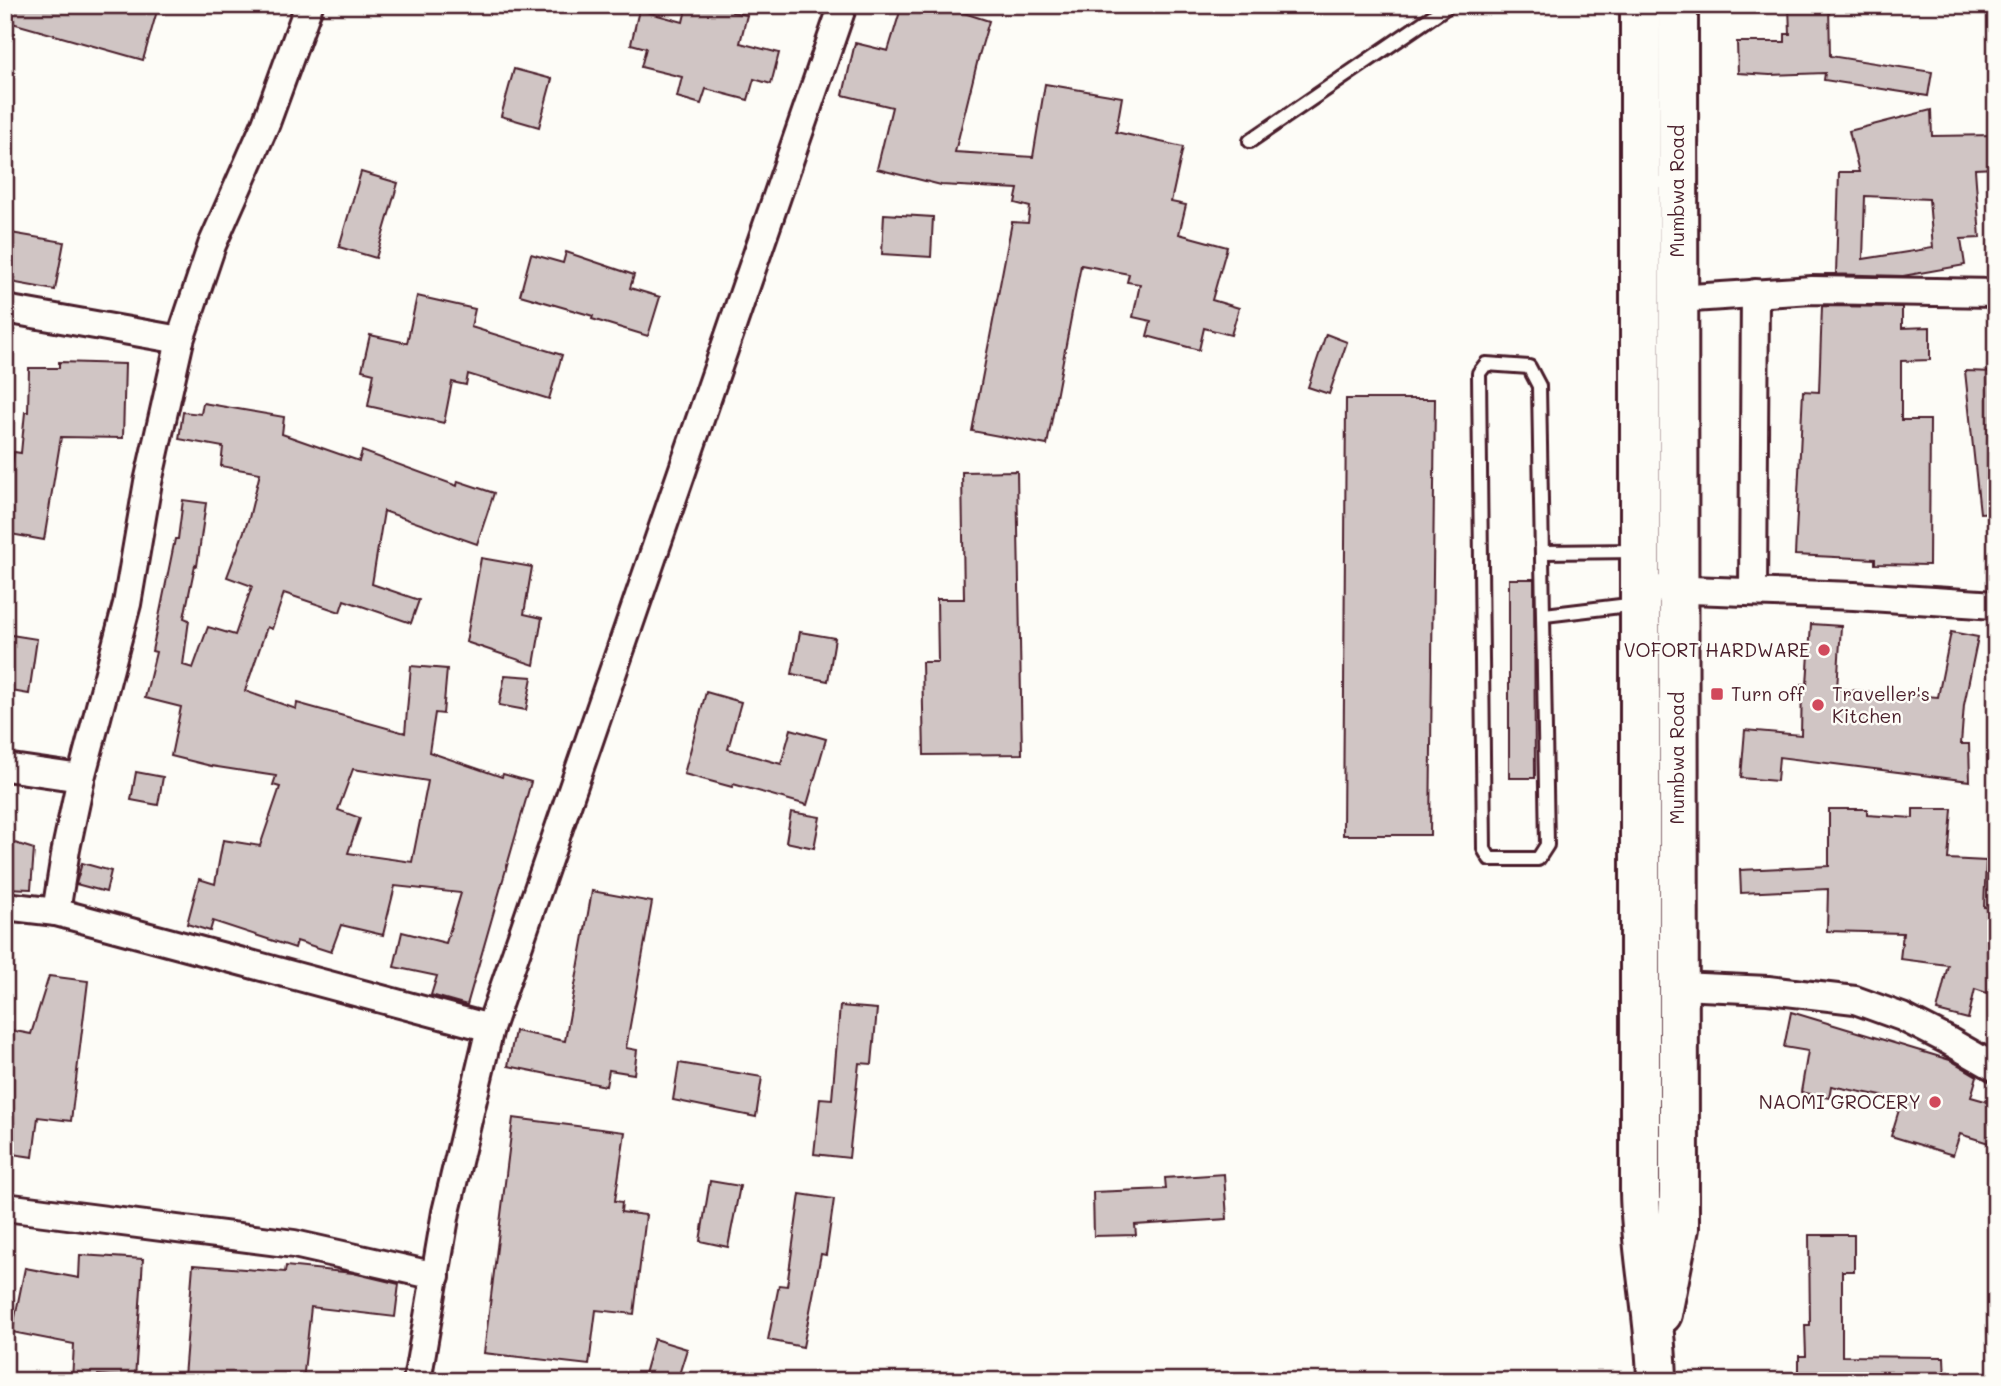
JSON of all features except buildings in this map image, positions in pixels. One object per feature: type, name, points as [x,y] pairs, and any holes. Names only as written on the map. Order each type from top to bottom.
[{"type":"main road","name":"Mumbwa Road","points":[[1640,5],[1641,551],[1653,593],[1679,986],[1679,1228],[1656,1340]]},
{"type":"main road","name":"Mumbwa Road","points":[[1657,1381],[1656,1340],[1641,1226],[1653,593],[1677,299],[1678,5]]},
{"type":"street","points":[[56,912],[81,778],[127,604],[148,482],[180,340],[212,245],[266,123],[309,5]]},
{"type":"street","points":[[417,1381],[446,1212],[491,1028],[843,5]]},
{"type":"street","points":[[1677,299],[1834,290],[1996,293]]},
{"type":"street","points":[[1753,592],[1755,293]]},
{"type":"street","points":[[5,309],[180,340]]},
{"type":"street","points":[[1653,593],[1753,592],[1996,605]]},
{"type":"street","points":[[5,767],[81,778]]},
{"type":"street","points":[[5,906],[56,912],[491,1028]]},
{"type":"street","points":[[1679,986],[1768,990],[1855,1000],[1902,1017],[1996,1068]]},
{"type":"street","points":[[5,1207],[294,1244],[436,1276]]},
{"type":"lane","points":[[1250,141],[1449,5]]},
{"type":"lane","points":[[1486,363],[1529,367],[1539,386],[1542,552],[1547,845],[1538,859],[1490,859],[1484,849],[1479,373],[1486,363]]},
{"type":"lane","points":[[1542,552],[1641,551]]},
{"type":"lane","points":[[1545,615],[1653,593]]},
{"type":"place","name":"VOFORT HARDWARE","points":[[1824,650]]},
{"type":"place","name":"Turn off","points":[[1717,694]]},
{"type":"place","name":"Traveller's Kitchen","points":[[1818,705]]},
{"type":"place","name":"NAOMI GROCERY","points":[[1935,1102]]}]
